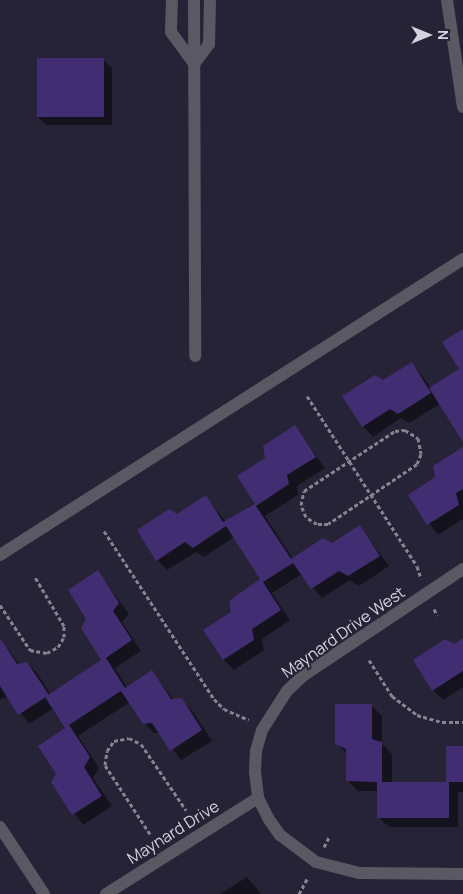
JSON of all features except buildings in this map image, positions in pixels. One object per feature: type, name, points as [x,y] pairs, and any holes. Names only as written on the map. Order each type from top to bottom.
[{"type":"street","points":[[172,0],[171,32],[194,64]]},
{"type":"street","points":[[194,0],[195,356]]},
{"type":"street","points":[[194,64],[209,44],[210,0]]},
{"type":"street","points":[[447,0],[463,107]]},
{"type":"street","points":[[0,555],[463,259]]},
{"type":"street","name":"Maynard Drive West","points":[[258,798],[256,752],[265,725],[287,690],[304,675],[463,569]]},
{"type":"street","points":[[258,798],[280,835],[316,862],[359,873],[463,874]]},
{"type":"street","name":"Maynard Drive","points":[[106,894],[258,798]]},
{"type":"street","points":[[0,827],[44,894]]},
{"type":"path","points":[[307,396],[418,566]]},
{"type":"path","points":[[406,430],[418,438],[421,454],[417,464],[328,524],[317,524],[306,517],[301,505],[304,491],[348,460],[395,431],[406,430]]},
{"type":"path","points":[[104,531],[214,699],[238,716],[265,725]]},
{"type":"path","points":[[0,605],[30,650],[47,652],[58,647],[64,637],[64,626],[35,577]]},
{"type":"path","points":[[369,660],[392,696],[417,714],[442,722],[463,722]]},
{"type":"path","points":[[150,834],[105,766],[107,751],[114,742],[128,738],[141,744],[186,810]]},
{"type":"path","points":[[299,894],[304,884]]}]
